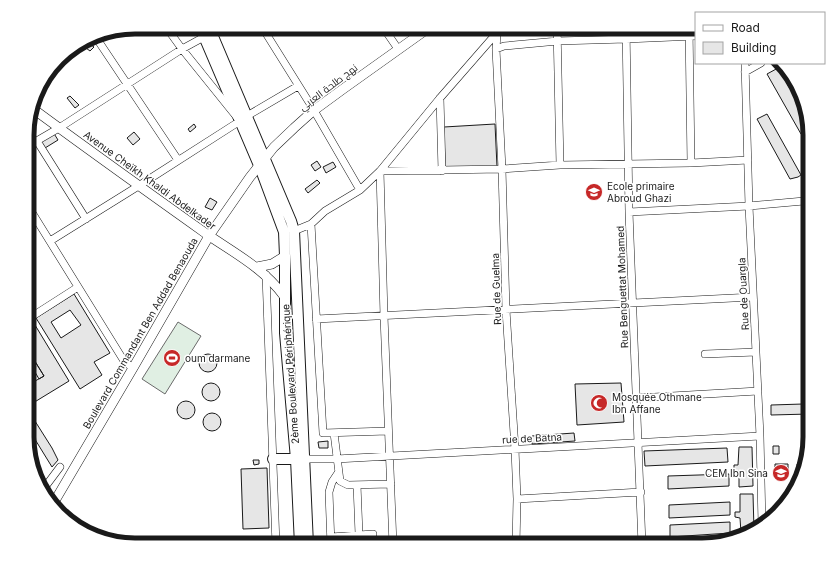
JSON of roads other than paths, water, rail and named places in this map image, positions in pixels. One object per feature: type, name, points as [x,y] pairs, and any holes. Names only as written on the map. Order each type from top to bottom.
[{"type":"main road","name":"2ème Boulevard Périphérique","points":[[211,34],[243,118],[261,160],[291,221],[294,231],[300,459],[300,538]]},
{"type":"main road","name":"2ème Boulevard Périphérique","points":[[261,160],[284,232],[285,333],[300,459],[307,538]]},
{"type":"main road","points":[[272,459],[300,459]]},
{"type":"street","points":[[171,34],[182,49],[243,118]]},
{"type":"street","points":[[34,143],[205,34]]},
{"type":"street","points":[[266,34],[360,190]]},
{"type":"street","points":[[388,34],[396,46]]},
{"type":"street","points":[[312,109],[412,34]]},
{"type":"street","name":"نهج طلحة العربي","points":[[250,177],[261,160],[312,109],[420,34]]},
{"type":"street","points":[[294,231],[311,224],[326,211],[360,190],[380,171],[440,98],[496,34]]},
{"type":"street","name":"Rue de Guelma","points":[[499,34],[496,49],[502,169],[506,310],[515,449],[517,500],[516,538]]},
{"type":"street","points":[[558,34],[560,165]]},
{"type":"street","name":"Rue Benguettat Mohamed","points":[[626,34],[629,212],[642,538]]},
{"type":"street","points":[[496,49],[504,46],[558,41],[626,40],[693,36],[691,163]]},
{"type":"street","points":[[98,41],[178,160]]},
{"type":"street","name":"Rue de Ouargla","points":[[745,64],[749,206],[760,436],[762,518]]},
{"type":"street","points":[[745,72],[759,64]]},
{"type":"street","points":[[50,241],[243,118],[298,86]]},
{"type":"street","points":[[440,98],[442,171]]},
{"type":"street","name":"Avenue Cheïkh Khaldi Abdelkader","points":[[37,111],[209,236],[257,267],[284,296]]},
{"type":"street","points":[[37,141],[86,218]]},
{"type":"street","points":[[380,171],[442,171],[560,165],[691,163],[748,160]]},
{"type":"street","points":[[380,171],[393,538]]},
{"type":"street","name":"Boulevard Commandant Ben Addad Benaouda","points":[[56,500],[209,236],[250,177]]},
{"type":"street","points":[[629,212],[749,206],[803,199]]},
{"type":"street","points":[[34,216],[124,362],[133,368]]},
{"type":"street","points":[[311,224],[323,433],[388,431]]},
{"type":"street","points":[[257,267],[272,264],[285,256]]},
{"type":"street","points":[[266,275],[276,538]]},
{"type":"street","points":[[34,315],[78,287]]},
{"type":"street","points":[[316,319],[753,297]]},
{"type":"street","points":[[705,354],[756,352]]},
{"type":"street","points":[[637,398],[758,391]]},
{"type":"street","points":[[334,433],[338,473],[340,481],[343,484],[391,484]]},
{"type":"street","name":"rue de Batna","points":[[300,459],[336,459],[760,436]]},
{"type":"street","points":[[46,485],[60,467]]},
{"type":"street","points":[[338,473],[332,482],[329,492],[331,537],[373,534]]},
{"type":"street","points":[[357,485],[359,534]]},
{"type":"street","points":[[517,500],[641,492]]},
{"type":"place","name":"Ecole primaire Abroud Ghazi","points":[[594,192]]},
{"type":"place","name":"oum darmane","points":[[172,358]]},
{"type":"place","name":"Mosquée Othmane Ibn Affane","points":[[599,403]]},
{"type":"place","name":"CEM Ibn Sina","points":[[781,473]]}]
